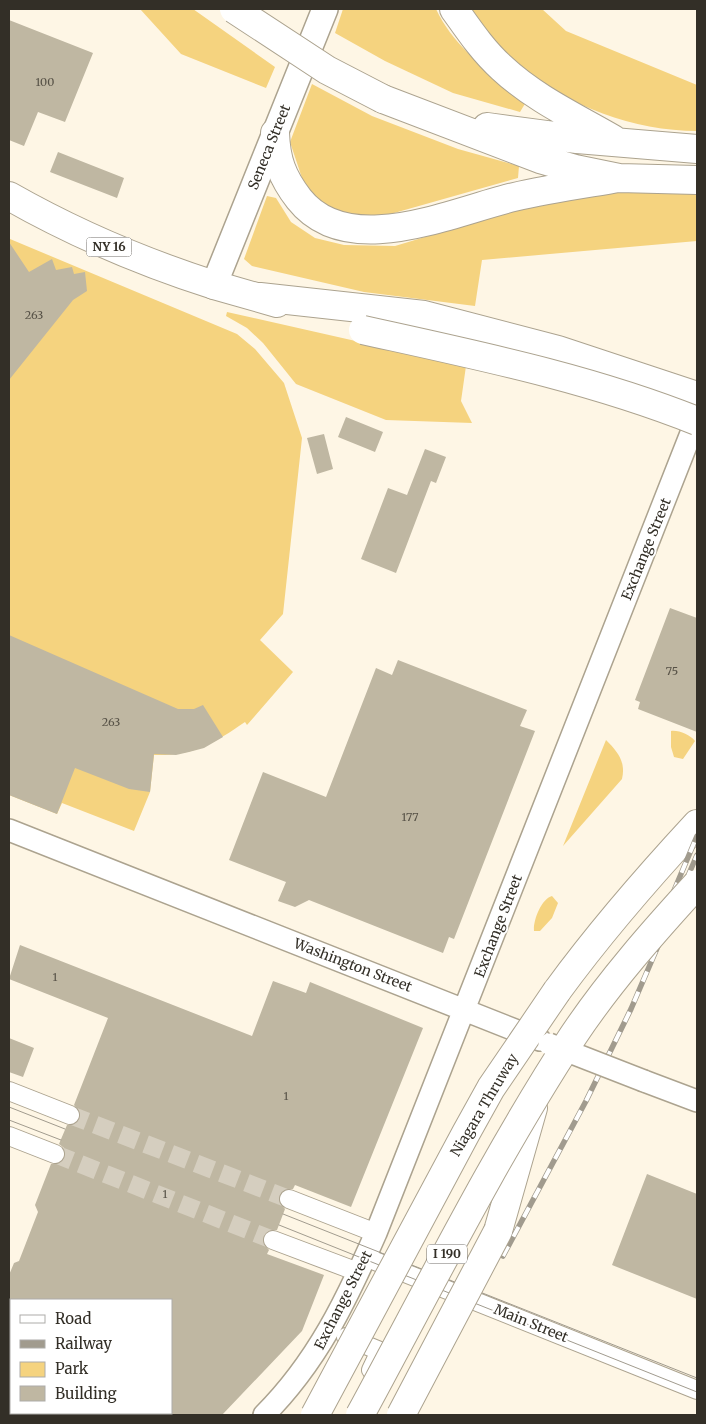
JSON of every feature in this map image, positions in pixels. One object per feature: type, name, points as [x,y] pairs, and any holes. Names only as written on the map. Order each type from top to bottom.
[{"type":"highway","points":[[234,9],[327,70],[383,99],[553,163],[619,178],[697,180]]},
{"type":"highway","points":[[454,9],[478,43],[503,69],[534,94],[621,144]]},
{"type":"highway","points":[[451,123],[621,144],[697,149]]},
{"type":"highway","points":[[275,133],[276,156],[281,172],[305,207],[336,225],[356,230],[381,230],[403,227],[516,197],[619,178]]},
{"type":"highway","name":"NY 16","points":[[9,196],[46,217],[113,249],[214,285]]},
{"type":"highway","points":[[214,285],[260,297],[363,330],[555,374],[697,420]]},
{"type":"highway","points":[[260,297],[424,315],[558,350],[697,396]]},
{"type":"highway","name":"Niagara Thruway","points":[[315,1415],[491,1088],[588,948],[654,870],[697,824]]},
{"type":"highway","name":"I 190","points":[[360,1415],[492,1170],[574,1035],[617,979],[697,884]]},
{"type":"highway","points":[[401,1415],[498,1231],[537,1095]]},
{"type":"main road","name":"Seneca Street","points":[[214,285],[324,9]]},
{"type":"street","name":"Exchange Street","points":[[264,1415],[288,1391],[305,1369],[335,1320],[367,1253],[697,420]]},
{"type":"street","name":"Washington Street","points":[[10,835],[465,1009],[549,1044],[697,1101]]},
{"type":"street","points":[[9,1091],[70,1115]]},
{"type":"street","points":[[9,1136],[55,1154]]},
{"type":"street","name":"Main Street","points":[[289,1199],[367,1253],[697,1390]]},
{"type":"street","name":"Main Street","points":[[273,1240],[367,1253],[697,1377]]},
{"type":"street","points":[[302,1415],[346,1337],[380,1351],[348,1415]]},
{"type":"green space","points":[[140,9],[193,9],[275,67],[266,88],[181,54]]},
{"type":"green space","points":[[343,9],[436,9],[453,36],[475,60],[526,102],[520,112],[453,93],[385,61],[335,33]]},
{"type":"green space","points":[[468,9],[542,9],[566,31],[697,85],[697,131],[673,130],[626,121],[580,104],[559,93],[512,60]]},
{"type":"green space","points":[[312,84],[372,116],[458,149],[519,166],[518,178],[387,215],[355,218],[317,201],[302,178],[290,142]]},
{"type":"green space","points":[[610,190],[697,192],[697,241],[482,260],[475,306],[364,292],[252,266],[244,259],[267,196],[276,198],[291,222],[315,238],[344,245],[395,246],[532,205]]},
{"type":"green space","points":[[10,239],[237,334],[255,349],[284,383],[302,438],[283,614],[260,640],[293,672],[247,725],[245,722],[223,737],[191,751],[168,755],[154,755],[150,792],[134,831],[62,803],[57,814],[9,795]]},
{"type":"green space","points":[[227,312],[466,366],[461,401],[472,423],[386,420],[296,384],[263,343],[247,328],[226,316]]},
{"type":"green space","points":[[671,731],[684,733],[695,741],[683,759],[674,757],[671,747]]},
{"type":"green space","points":[[606,740],[622,762],[622,779],[563,846]]},
{"type":"green space","points":[[552,896],[558,903],[552,918],[540,931],[534,931],[538,911],[544,901]]},
{"type":"building","points":[[9,20],[93,53],[65,122],[38,112],[24,146],[9,140]]},
{"type":"building","points":[[58,152],[124,178],[117,198],[50,172]]},
{"type":"building","points":[[9,242],[29,272],[52,259],[56,270],[72,267],[74,274],[85,272],[87,291],[73,300],[9,380]]},
{"type":"building","points":[[346,417],[383,432],[375,452],[338,437]]},
{"type":"building","points":[[324,434],[333,469],[317,474],[307,438]]},
{"type":"building","points":[[425,449],[446,457],[436,483],[431,481],[396,573],[361,559],[388,488],[407,495]]},
{"type":"building","points":[[670,608],[697,618],[697,732],[638,709],[640,702],[635,700]]},
{"type":"building","points":[[9,635],[178,709],[194,709],[203,705],[223,737],[204,748],[189,752],[176,755],[154,754],[150,792],[129,789],[75,768],[57,814],[9,795]]},
{"type":"building","points":[[398,660],[527,710],[520,726],[535,731],[454,939],[449,937],[443,953],[309,900],[295,907],[278,901],[286,882],[229,860],[263,772],[326,797],[376,668],[392,675]]},
{"type":"building","points":[[20,945],[252,1036],[273,981],[306,993],[310,982],[423,1028],[351,1207],[295,1185],[293,1189],[287,1189],[279,1195],[279,1201],[285,1209],[277,1230],[271,1230],[263,1236],[263,1242],[269,1250],[267,1254],[324,1275],[302,1331],[222,1415],[171,1415],[172,1299],[9,1300],[9,1275],[14,1263],[19,1261],[38,1212],[35,1205],[51,1164],[61,1163],[65,1157],[64,1148],[59,1144],[67,1125],[72,1125],[80,1119],[80,1113],[74,1105],[108,1018],[9,979]]},
{"type":"building","points":[[9,1038],[34,1048],[23,1077],[9,1072]]},
{"type":"building","points":[[647,1174],[697,1194],[697,1299],[612,1265]]},
{"type":"tunnel","points":[[70,1115],[289,1199]]},
{"type":"tunnel","points":[[55,1154],[273,1240]]},
{"type":"tram line","points":[[9,1107],[65,1129]]},
{"type":"tram line","points":[[9,1120],[61,1140]]},
{"type":"tram line","points":[[283,1214],[697,1378]]},
{"type":"tram line","points":[[279,1225],[697,1392]]},
{"type":"railway","points":[[673,893],[697,836]]},
{"type":"railway","points":[[503,1256],[586,1101],[631,1009],[697,855]]}]
